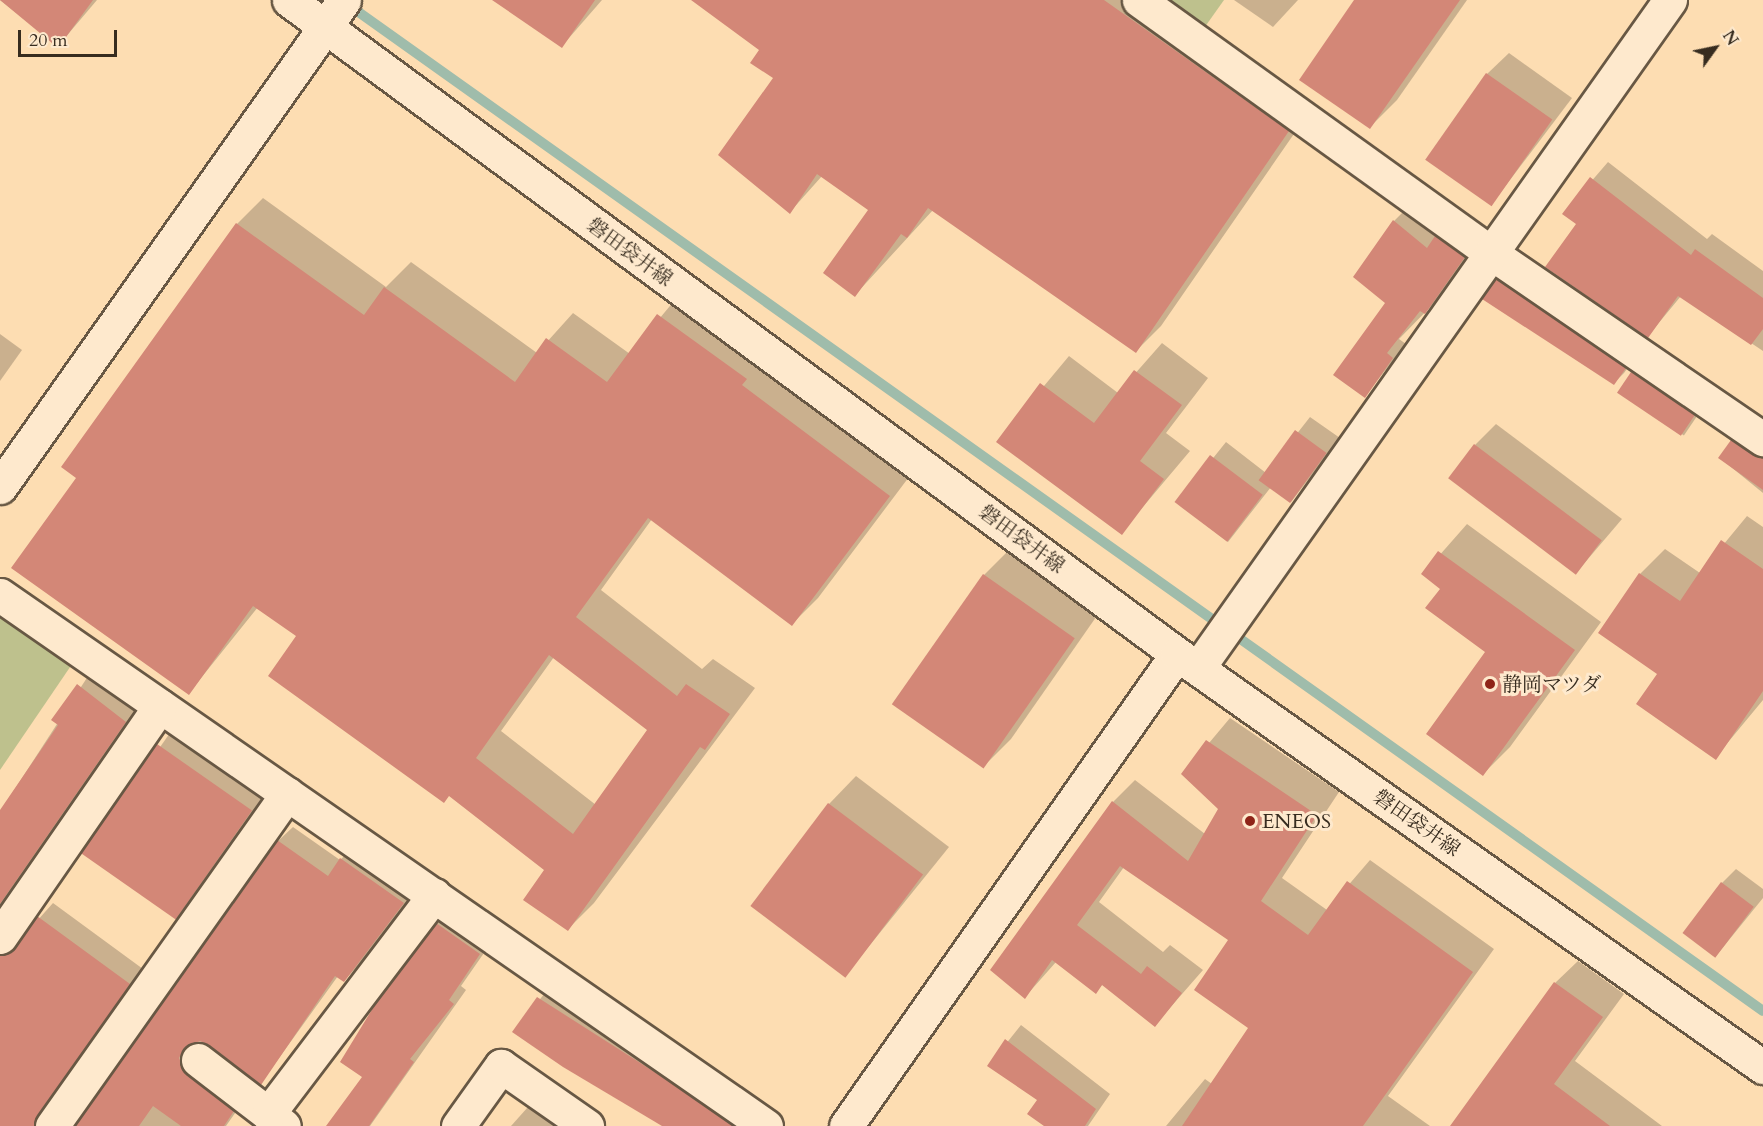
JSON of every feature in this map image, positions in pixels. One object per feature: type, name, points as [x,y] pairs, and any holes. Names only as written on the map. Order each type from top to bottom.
[{"type":"street","name":"磐田袋井線","points":[[289,0],[324,28],[1188,661],[1763,1067]]},
{"type":"street","points":[[0,487],[344,0]]},
{"type":"street","points":[[1139,0],[1491,253],[1763,439]]},
{"type":"street","points":[[846,1126],[1491,253],[1670,0]]},
{"type":"street","points":[[0,595],[766,1126]]},
{"type":"street","points":[[0,937],[160,706]]},
{"type":"street","points":[[52,1126],[287,794]]},
{"type":"street","points":[[198,1060],[276,1120],[434,895]]},
{"type":"street","points":[[458,1126],[501,1066],[587,1126]]},
{"type":"green space","points":[[1158,0],[1224,0],[1202,31]]},
{"type":"green space","points":[[0,595],[81,651],[0,770]]},
{"type":"building","points":[[0,0],[93,0],[58,48]]},
{"type":"building","points":[[492,0],[595,0],[562,48]]},
{"type":"building","points":[[691,0],[1104,0],[1289,131],[1136,353],[928,208],[907,238],[901,234],[855,297],[823,273],[868,210],[817,174],[790,214],[718,155],[773,78],[750,63],[759,50]]},
{"type":"building","points":[[1354,0],[1460,0],[1370,129],[1299,80]]},
{"type":"building","points":[[1486,73],[1552,119],[1492,206],[1425,160]]},
{"type":"building","points":[[1590,177],[1691,255],[1695,249],[1763,298],[1763,329],[1751,345],[1678,296],[1648,338],[1545,267],[1576,224],[1562,214]]},
{"type":"building","points":[[1393,220],[1427,248],[1435,236],[1465,257],[1425,314],[1420,311],[1387,353],[1393,358],[1365,398],[1333,375],[1385,303],[1353,277]]},
{"type":"building","points":[[236,223],[364,315],[384,287],[515,382],[546,338],[607,382],[657,314],[747,379],[742,385],[890,496],[792,626],[648,518],[576,617],[677,696],[686,684],[730,714],[705,750],[700,747],[568,931],[523,900],[544,870],[449,796],[444,803],[268,676],[296,636],[253,606],[189,695],[11,568],[76,478],[61,467]],"holes":[[[549,655],[647,730],[573,834],[476,758]]]},
{"type":"building","points":[[1496,279],[1626,368],[1614,385],[1482,299]]},
{"type":"building","points":[[1134,370],[1182,405],[1140,461],[1164,479],[1122,535],[996,442],[1040,383],[1094,423]]},
{"type":"building","points":[[1631,372],[1695,415],[1681,436],[1617,393]]},
{"type":"building","points":[[1295,430],[1327,453],[1290,503],[1259,480]]},
{"type":"building","points":[[1731,440],[1763,458],[1763,490],[1718,458]]},
{"type":"building","points":[[1474,444],[1602,540],[1576,575],[1448,478]]},
{"type":"building","points":[[1210,455],[1263,495],[1227,542],[1174,502]]},
{"type":"building","points":[[1721,540],[1763,569],[1763,691],[1716,760],[1636,704],[1657,674],[1598,633],[1639,573],[1680,601]]},
{"type":"building","points":[[1438,551],[1575,650],[1483,776],[1426,734],[1485,652],[1425,608],[1440,589],[1421,574]]},
{"type":"building","points":[[983,574],[1075,638],[984,768],[892,704]]},
{"type":"building","points":[[77,684],[126,722],[0,904],[0,810],[58,725],[51,720]]},
{"type":"building","points":[[1206,740],[1317,815],[1261,901],[1308,935],[1347,881],[1473,972],[1363,1126],[1182,1126],[1248,1028],[1194,990],[1228,940],[1120,866],[1077,925],[1141,974],[1147,966],[1182,993],[1155,1027],[1102,985],[1096,994],[1052,960],[1025,999],[990,970],[1112,801],[1188,861],[1218,809],[1181,774]]},
{"type":"building","points":[[157,744],[252,811],[176,919],[81,853]]},
{"type":"building","points":[[828,803],[923,875],[845,978],[750,906]]},
{"type":"building","points":[[277,840],[328,876],[340,858],[404,903],[344,982],[335,976],[261,1085],[209,1045],[200,1041],[184,1048],[179,1058],[186,1074],[234,1111],[224,1126],[181,1126],[153,1106],[139,1126],[75,1126]]},
{"type":"building","points":[[1721,882],[1754,907],[1715,958],[1682,933]]},
{"type":"building","points":[[37,916],[130,984],[34,1126],[0,1126],[0,955],[15,948]]},
{"type":"building","points":[[436,923],[480,954],[449,1000],[454,1004],[410,1059],[414,1062],[369,1126],[326,1126],[362,1077],[340,1062],[376,1003]]},
{"type":"building","points":[[1554,982],[1603,1017],[1554,1084],[1610,1126],[1450,1126]]},
{"type":"building","points":[[537,997],[667,1080],[733,1126],[662,1126],[563,1067],[512,1032]]},
{"type":"building","points":[[1005,1039],[1096,1109],[1085,1126],[1044,1126],[1027,1114],[1037,1100],[987,1066]]},
{"type":"waterway","points":[[350,6],[1216,622]]},
{"type":"waterway","points":[[1239,638],[1763,1011]]},
{"type":"place","name":"静岡マツダ","points":[[1490,684]]},
{"type":"place","name":"ENEOS","points":[[1250,821]]}]
